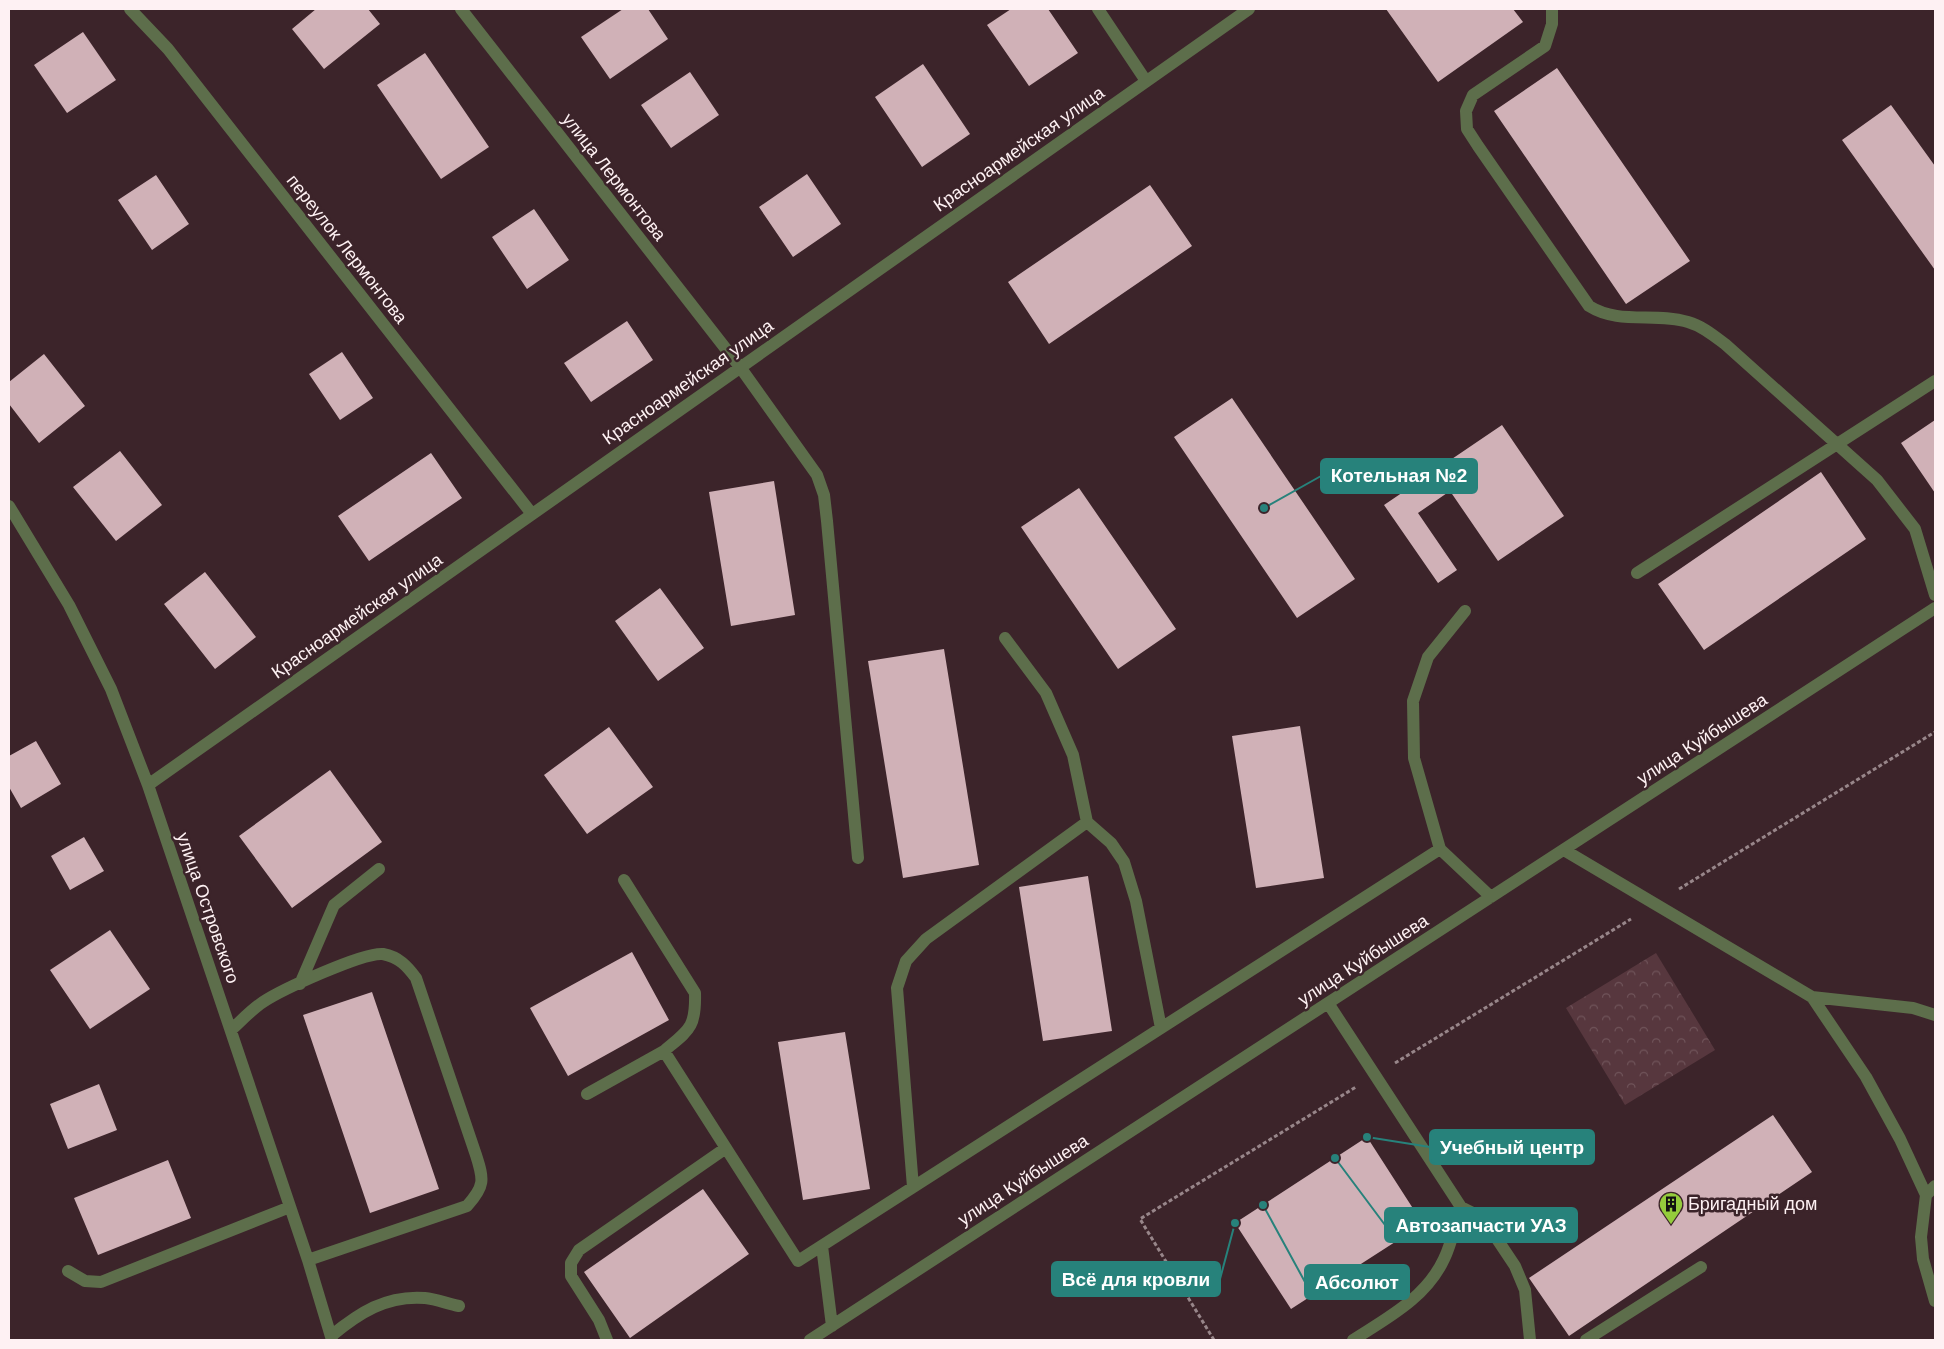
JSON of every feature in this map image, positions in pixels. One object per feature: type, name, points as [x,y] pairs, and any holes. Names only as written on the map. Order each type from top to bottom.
[{"type":"street","name":"переулок Лермонтова","points":[[130,9],[168,49],[532,514]]},
{"type":"street","name":"улица Лермонтова","points":[[461,9],[740,367],[812,468],[824,495],[858,858]]},
{"type":"street","points":[[1098,9],[1146,81]]},
{"type":"street","name":"Красноармейская улица","points":[[148,785],[1249,9]]},
{"type":"street","points":[[1552,9],[1552,24],[1545,46],[1473,95],[1466,110],[1467,129],[1478,146],[1589,306],[1600,314],[1618,317],[1666,318],[1688,322],[1704,329],[1725,344],[1877,480],[1915,529],[1935,595]]},
{"type":"street","points":[[1637,573],[1935,380]]},
{"type":"street","name":"улица Островского","points":[[10,511],[69,604],[102,672],[148,785],[308,1260],[331,1338]]},
{"type":"street","name":"улица Куйбышева","points":[[810,1340],[1935,608]]},
{"type":"street","points":[[1465,612],[1428,657],[1413,701],[1414,758],[1440,849],[1491,897]]},
{"type":"street","points":[[1005,638],[1046,693],[1074,755],[1087,822],[1111,844],[1124,862],[1136,901],[1161,1028]]},
{"type":"street","points":[[913,1187],[897,988],[906,961],[926,939],[1087,822]]},
{"type":"street","points":[[664,1052],[798,1260],[1440,849]]},
{"type":"street","points":[[1564,850],[1812,997],[1913,1008],[1935,1015]]},
{"type":"street","points":[[300,984],[334,905],[379,869]]},
{"type":"street","points":[[587,1094],[664,1052],[688,1031],[695,1013],[695,993],[624,880]]},
{"type":"street","points":[[231,1030],[262,1003],[300,984],[372,956],[381,954],[395,957],[406,965],[416,978],[483,1177],[480,1192],[467,1206],[308,1260]]},
{"type":"street","points":[[1812,997],[1866,1077],[1931,1191],[1921,1237],[1923,1259],[1935,1301]]},
{"type":"street","points":[[1328,1003],[1461,1207],[1483,1218],[1515,1266],[1525,1290],[1529,1340]]},
{"type":"street","points":[[607,1340],[599,1320],[571,1276],[571,1262],[579,1250],[726,1148]]},
{"type":"street","points":[[68,1271],[85,1281],[101,1282],[290,1207]]},
{"type":"street","points":[[1353,1340],[1408,1304],[1427,1286],[1445,1258],[1461,1207]]},
{"type":"street","points":[[822,1246],[832,1326]]},
{"type":"street","points":[[1586,1340],[1701,1267]]},
{"type":"street","points":[[331,1338],[358,1314],[390,1301],[425,1298],[458,1306]]},
{"type":"path","points":[[1214,1340],[1140,1219],[1935,732]]},
{"type":"green space","points":[[1656,953],[1715,1050],[1625,1105],[1566,1008]]},
{"type":"building","points":[[316,9],[368,9],[380,24],[324,69],[292,29]]},
{"type":"building","points":[[623,9],[648,9],[668,39],[610,79],[581,37]]},
{"type":"building","points":[[1011,9],[1048,9],[1078,53],[1029,86],[987,25]]},
{"type":"building","points":[[1386,9],[1513,9],[1523,22],[1438,82]]},
{"type":"building","points":[[83,32],[116,80],[67,113],[34,65]]},
{"type":"building","points":[[425,53],[489,147],[441,179],[377,85]]},
{"type":"building","points":[[923,64],[970,134],[922,167],[875,97]]},
{"type":"building","points":[[1557,68],[1690,261],[1626,304],[1494,111]]},
{"type":"building","points":[[690,72],[719,115],[671,148],[641,105]]},
{"type":"building","points":[[1891,105],[1935,166],[1935,270],[1842,140]]},
{"type":"building","points":[[807,174],[841,224],[793,257],[759,207]]},
{"type":"building","points":[[156,175],[189,224],[152,250],[118,200]]},
{"type":"building","points":[[1150,185],[1192,246],[1049,344],[1008,282]]},
{"type":"building","points":[[534,209],[569,260],[527,289],[492,237]]},
{"type":"building","points":[[627,321],[653,360],[591,402],[564,363]]},
{"type":"building","points":[[342,352],[373,398],[340,420],[309,374]]},
{"type":"building","points":[[44,354],[85,406],[39,443],[9,404],[9,382]]},
{"type":"building","points":[[1232,398],[1355,579],[1297,618],[1174,437]]},
{"type":"building","points":[[1935,420],[1935,493],[1901,443]]},
{"type":"building","points":[[1502,425],[1564,516],[1498,561],[1450,491],[1418,513],[1457,570],[1438,583],[1384,505]]},
{"type":"building","points":[[120,451],[162,505],[116,541],[73,487]]},
{"type":"building","points":[[431,453],[462,498],[369,561],[338,516]]},
{"type":"building","points":[[1821,472],[1866,539],[1704,650],[1658,584]]},
{"type":"building","points":[[774,481],[795,615],[731,626],[709,492]]},
{"type":"building","points":[[1079,488],[1176,629],[1118,669],[1021,527]]},
{"type":"building","points":[[205,572],[256,637],[215,669],[164,604]]},
{"type":"building","points":[[660,588],[704,648],[658,681],[615,621]]},
{"type":"building","points":[[944,649],[979,865],[903,878],[868,661]]},
{"type":"building","points":[[1300,726],[1324,878],[1256,888],[1232,736]]},
{"type":"building","points":[[609,727],[653,787],[587,834],[544,775]]},
{"type":"building","points":[[36,741],[61,784],[21,808],[9,787],[9,756]]},
{"type":"building","points":[[330,770],[382,842],[292,908],[239,836]]},
{"type":"building","points":[[84,837],[104,871],[70,890],[51,856]]},
{"type":"building","points":[[1088,876],[1112,1031],[1043,1041],[1019,887]]},
{"type":"building","points":[[110,930],[150,989],[90,1029],[50,970]]},
{"type":"building","points":[[632,952],[669,1020],[568,1076],[530,1008]]},
{"type":"building","points":[[372,992],[439,1189],[370,1213],[303,1015]]},
{"type":"building","points":[[845,1032],[870,1189],[803,1200],[778,1042]]},
{"type":"building","points":[[99,1084],[117,1130],[68,1149],[50,1104]]},
{"type":"building","name":"Бригадный дом","points":[[1773,1115],[1812,1172],[1569,1336],[1529,1278]]},
{"type":"building","points":[[1367,1137],[1423,1224],[1291,1309],[1235,1223]]},
{"type":"building","points":[[168,1160],[191,1218],[98,1255],[74,1198]]},
{"type":"building","points":[[703,1189],[749,1254],[630,1338],[584,1272]]},
{"type":"place","name":"Котельная №2","points":[[1264,508]]},
{"type":"place","name":"Учебный центр","points":[[1367,1137]]},
{"type":"place","name":"Автозапчасти УАЗ","points":[[1335,1158]]},
{"type":"place","name":"Абсолют","points":[[1263,1205]]},
{"type":"place","name":"Всё для кровли","points":[[1235,1223]]},
{"type":"place","name":"Бригадный дом","points":[[1671,1225]]}]
